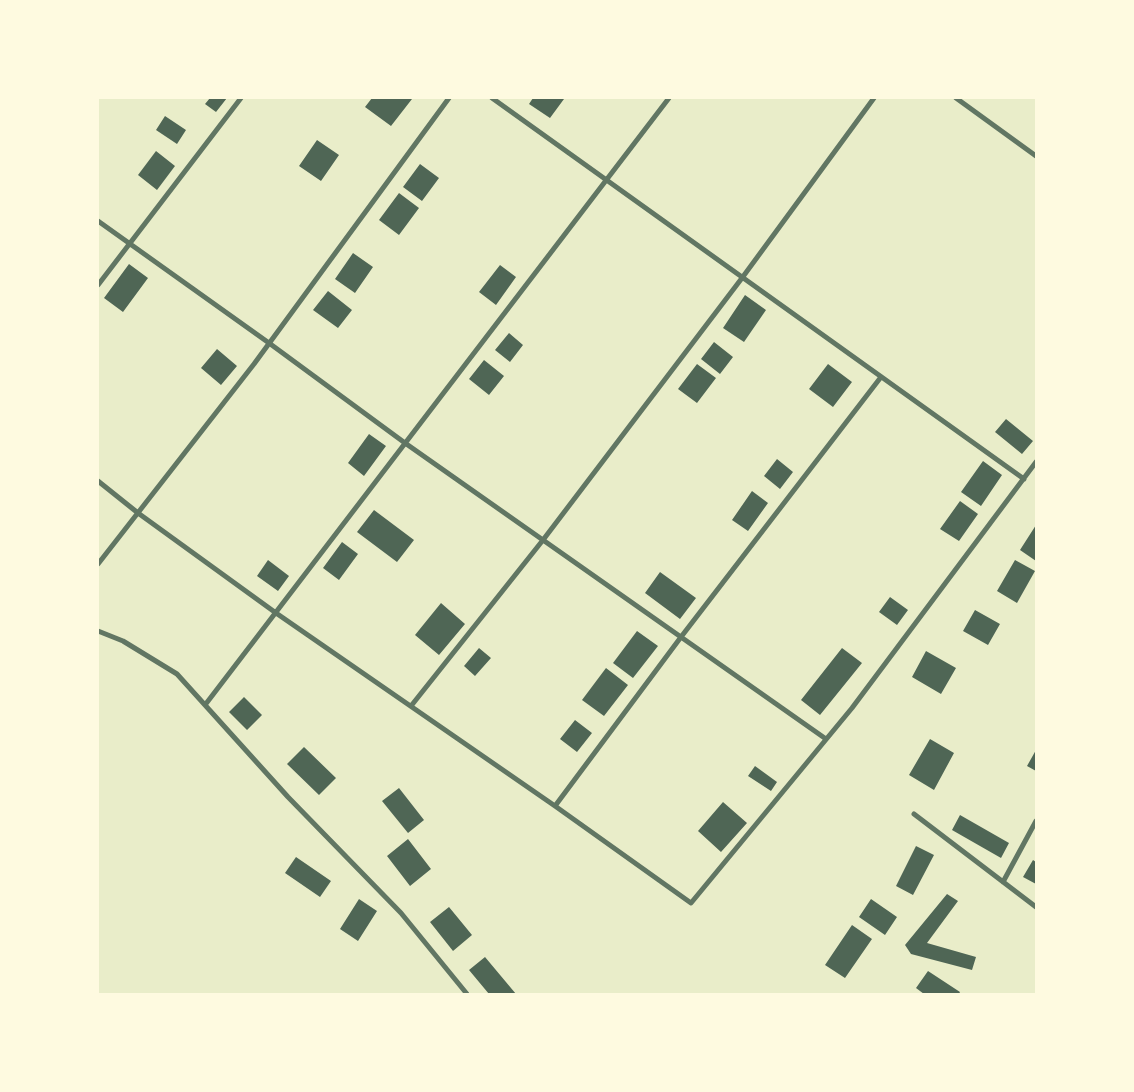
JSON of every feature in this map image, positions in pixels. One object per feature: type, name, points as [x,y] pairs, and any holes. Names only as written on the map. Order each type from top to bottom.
[{"type":"street","points":[[98,285],[241,98]]},
{"type":"street","points":[[98,564],[269,343],[449,98]]},
{"type":"street","points":[[492,98],[1024,480]]},
{"type":"street","points":[[205,705],[605,180],[670,98]]},
{"type":"street","points":[[411,706],[543,540],[742,278],[874,98]]},
{"type":"street","points":[[956,98],[1036,156]]},
{"type":"street","points":[[98,221],[405,443],[826,739]]},
{"type":"street","points":[[555,806],[681,637],[881,377]]},
{"type":"street","points":[[98,481],[138,513],[276,613],[555,806],[691,904],[852,708],[1036,462]]},
{"type":"street","points":[[98,630],[123,641],[177,674],[288,797],[401,913],[467,994]]},
{"type":"street","points":[[914,814],[1036,907]]},
{"type":"street","points":[[1003,882],[1036,821]]},
{"type":"building","points":[[210,98],[227,98],[216,112],[205,104]]},
{"type":"building","points":[[372,98],[412,99],[391,126],[365,107]]},
{"type":"building","points":[[533,98],[564,99],[550,118],[529,104]]},
{"type":"building","points":[[165,116],[186,130],[177,144],[156,130]]},
{"type":"building","points":[[317,140],[339,155],[321,181],[299,166]]},
{"type":"building","points":[[156,151],[175,166],[157,190],[138,175]]},
{"type":"building","points":[[420,164],[439,178],[422,201],[403,187]]},
{"type":"building","points":[[399,193],[419,208],[399,235],[379,220]]},
{"type":"building","points":[[353,253],[373,267],[355,293],[335,279]]},
{"type":"building","points":[[129,264],[148,278],[123,312],[104,298]]},
{"type":"building","points":[[500,265],[516,277],[496,305],[479,292]]},
{"type":"building","points":[[328,291],[352,310],[338,328],[313,310]]},
{"type":"building","points":[[745,295],[766,310],[744,342],[723,328]]},
{"type":"building","points":[[509,333],[523,345],[510,362],[495,350]]},
{"type":"building","points":[[714,342],[733,357],[720,374],[701,359]]},
{"type":"building","points":[[217,349],[237,366],[221,385],[201,368]]},
{"type":"building","points":[[484,360],[504,376],[489,395],[469,379]]},
{"type":"building","points":[[697,364],[716,378],[697,403],[678,389]]},
{"type":"building","points":[[828,364],[852,382],[833,407],[809,389]]},
{"type":"building","points":[[1006,419],[1033,441],[1022,454],[995,432]]},
{"type":"building","points":[[369,434],[386,446],[364,476],[348,463]]},
{"type":"building","points":[[777,459],[793,472],[780,489],[764,476]]},
{"type":"building","points":[[983,461],[1002,475],[981,506],[961,492]]},
{"type":"building","points":[[752,491],[768,503],[748,531],[732,520]]},
{"type":"building","points":[[960,501],[978,514],[959,541],[940,529]]},
{"type":"building","points":[[374,510],[414,540],[397,562],[357,532]]},
{"type":"building","points":[[1036,525],[1036,561],[1020,550]]},
{"type":"building","points":[[342,542],[358,554],[339,580],[323,568]]},
{"type":"building","points":[[268,560],[289,576],[278,591],[257,576]]},
{"type":"building","points":[[1015,560],[1035,571],[1017,603],[997,591]]},
{"type":"building","points":[[660,572],[696,598],[680,619],[645,593]]},
{"type":"building","points":[[890,597],[908,610],[897,625],[879,612]]},
{"type":"building","points":[[441,603],[465,624],[439,655],[415,635]]},
{"type":"building","points":[[975,610],[1000,624],[988,645],[963,631]]},
{"type":"building","points":[[637,631],[658,646],[633,678],[613,663]]},
{"type":"building","points":[[479,648],[491,658],[475,676],[464,666]]},
{"type":"building","points":[[842,648],[862,663],[820,715],[801,700]]},
{"type":"building","points":[[926,651],[956,668],[941,694],[912,677]]},
{"type":"building","points":[[606,668],[628,685],[604,716],[582,700]]},
{"type":"building","points":[[244,697],[262,715],[247,730],[229,712]]},
{"type":"building","points":[[575,720],[592,733],[577,752],[560,739]]},
{"type":"building","points":[[930,739],[954,753],[934,790],[909,775]]},
{"type":"building","points":[[304,747],[336,778],[319,795],[287,764]]},
{"type":"building","points":[[1036,750],[1036,771],[1027,766]]},
{"type":"building","points":[[755,766],[777,782],[771,791],[748,776]]},
{"type":"building","points":[[399,788],[424,820],[408,833],[382,801]]},
{"type":"building","points":[[723,802],[747,823],[721,852],[698,831]]},
{"type":"building","points":[[960,815],[1009,843],[1001,858],[952,830]]},
{"type":"building","points":[[408,839],[431,869],[410,886],[387,856]]},
{"type":"building","points":[[916,846],[934,855],[913,895],[896,886]]},
{"type":"building","points":[[296,857],[331,881],[320,897],[285,873]]},
{"type":"building","points":[[1033,860],[1036,862],[1036,884],[1023,877]]},
{"type":"building","points":[[947,894],[958,901],[927,943],[976,957],[972,970],[911,954],[905,945]]},
{"type":"building","points":[[359,899],[377,911],[358,941],[340,929]]},
{"type":"building","points":[[871,899],[897,917],[885,935],[859,917]]},
{"type":"building","points":[[449,907],[472,935],[453,951],[430,922]]},
{"type":"building","points":[[852,925],[872,939],[845,978],[825,965]]},
{"type":"building","points":[[485,957],[516,994],[489,994],[469,970]]},
{"type":"building","points":[[928,971],[960,992],[959,994],[924,994],[916,988]]}]
